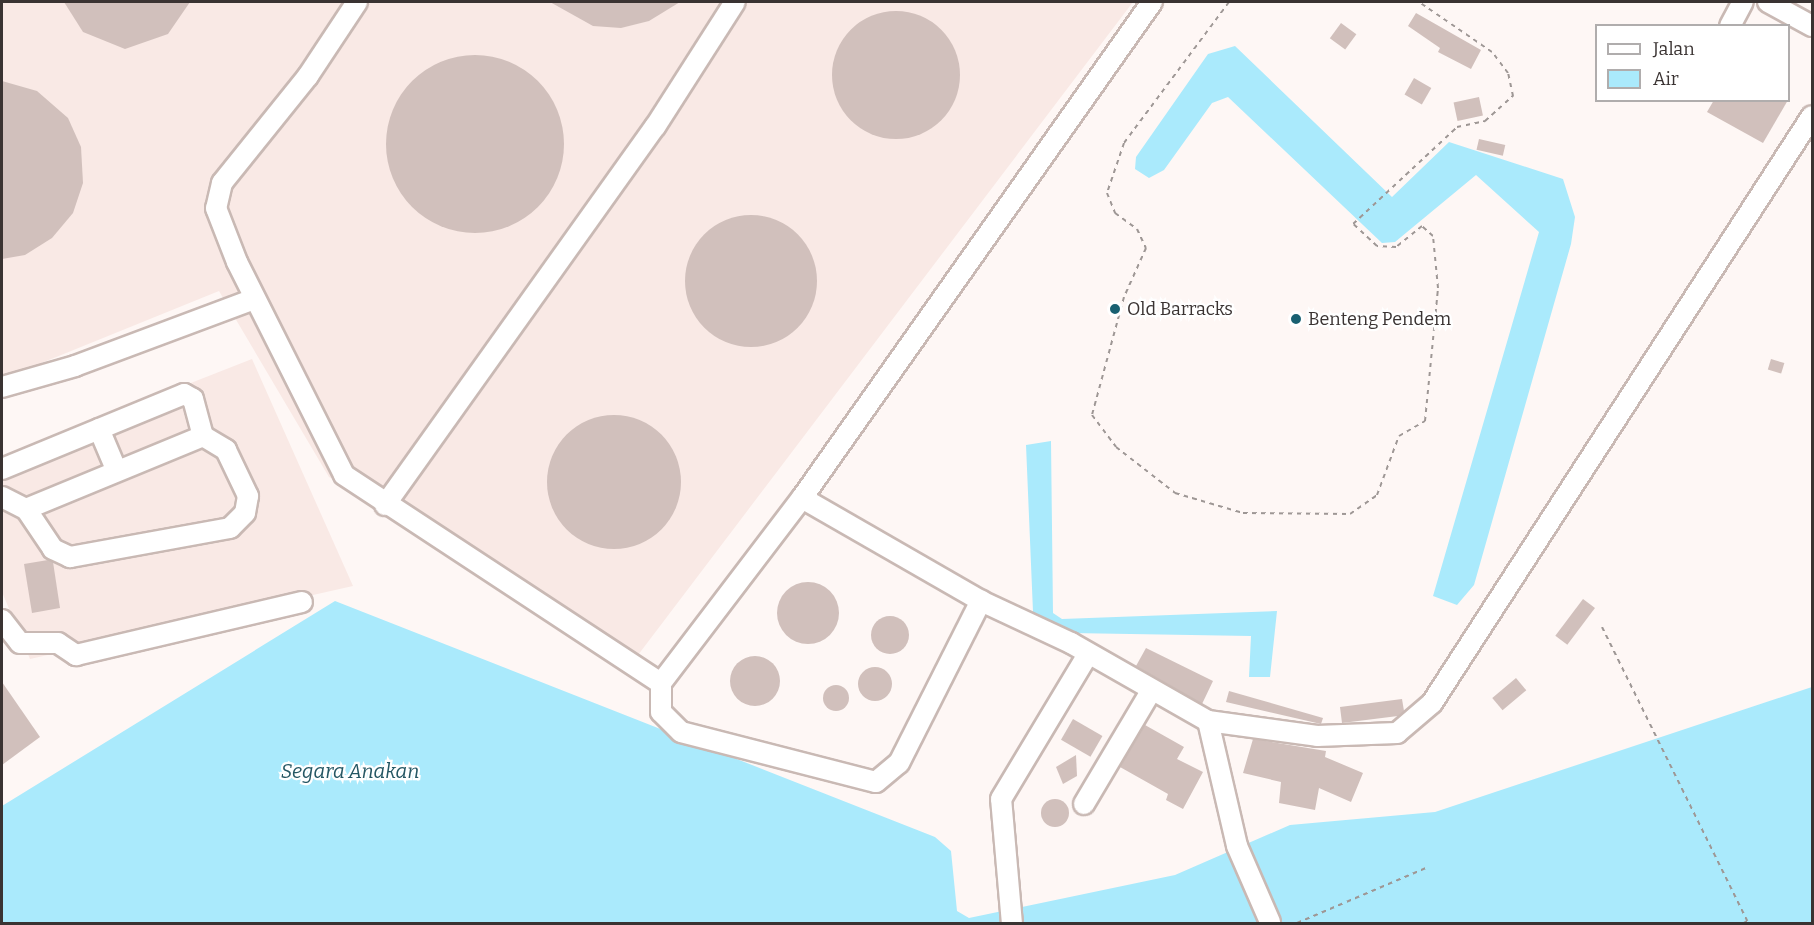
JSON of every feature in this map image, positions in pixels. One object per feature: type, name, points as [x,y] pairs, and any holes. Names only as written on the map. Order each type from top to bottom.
[{"type":"street","points":[[357,2],[218,194],[216,208],[254,298],[344,475],[385,505],[661,683]]},
{"type":"street","points":[[385,505],[655,127],[735,2]]},
{"type":"street","points":[[981,601],[899,763],[876,782],[681,732],[661,712],[661,683],[802,498],[1152,2]]},
{"type":"street","points":[[1731,24],[1743,2]]},
{"type":"street","points":[[1768,2],[1790,7],[1812,26]]},
{"type":"street","points":[[802,498],[981,601],[1088,654],[1151,691],[1209,721],[1317,736],[1397,733],[1432,703],[1806,139],[1812,116]]},
{"type":"street","points":[[2,387],[75,366],[254,298]]},
{"type":"street","points":[[2,469],[184,394],[194,399],[203,436],[226,450],[248,496],[245,513],[230,528],[70,557],[53,549],[26,509],[2,497]]},
{"type":"street","points":[[99,429],[116,469]]},
{"type":"street","points":[[26,509],[116,469],[203,436]]},
{"type":"street","points":[[2,621],[8,643],[58,643],[76,655],[303,602]]},
{"type":"street","points":[[1012,924],[1001,799],[1088,654]]},
{"type":"street","points":[[1084,804],[1151,691]]},
{"type":"street","points":[[1209,721],[1237,846],[1270,922]]},
{"type":"path","points":[[1229,2],[1124,143],[1107,193],[1115,213],[1137,229],[1146,248],[1124,297],[1092,415],[1116,447],[1174,493],[1243,513],[1350,514],[1377,495],[1399,436],[1425,421],[1438,288],[1433,236],[1422,226],[1396,247],[1377,246],[1356,222],[1389,187],[1457,127],[1485,121],[1514,96],[1508,73],[1492,52],[1419,2]]},
{"type":"path","points":[[1602,627],[1747,921],[1742,924]]},
{"type":"path","points":[[1297,923],[1428,867]]},
{"type":"shaded area","points":[[2,2],[1133,2],[632,663],[476,561],[329,477],[219,291],[2,379]]},
{"type":"shaded area","points":[[252,359],[353,586],[30,659],[2,592],[2,457]]},
{"type":"water","points":[[1235,46],[1392,197],[1449,142],[1563,179],[1575,217],[1571,244],[1474,585],[1457,605],[1433,596],[1539,232],[1476,175],[1395,242],[1382,243],[1228,97],[1212,103],[1164,170],[1149,178],[1135,169],[1136,157],[1208,54]]},
{"type":"water","points":[[1051,441],[1053,613],[1062,619],[1277,611],[1270,677],[1249,677],[1251,636],[1070,633],[1033,612],[1026,445]]},
{"type":"water","name":"Segara Anakan","points":[[335,601],[935,837],[951,851],[957,911],[969,918],[1175,875],[1290,825],[1435,812],[1812,687],[1812,923],[2,924],[2,806]]},
{"type":"building","points":[[64,2],[190,2],[168,34],[125,49],[83,32]]},
{"type":"building","points":[[550,2],[680,2],[649,21],[621,28],[593,26]]},
{"type":"building","points":[[896,11],[921,16],[942,29],[955,50],[960,75],[955,100],[942,121],[921,134],[896,139],[871,134],[850,121],[837,100],[832,75],[837,50],[850,29],[871,16]]},
{"type":"building","points":[[1416,13],[1481,50],[1471,69],[1438,52],[1440,48],[1408,26]]},
{"type":"building","points":[[1341,23],[1356,34],[1345,50],[1330,38]]},
{"type":"building","points":[[475,55],[492,56],[509,61],[538,81],[558,110],[563,127],[563,161],[558,178],[538,207],[509,227],[492,232],[475,233],[458,232],[441,227],[412,207],[392,178],[387,161],[386,144],[387,127],[392,110],[412,81],[441,61],[458,56]]},
{"type":"building","points":[[1414,78],[1431,88],[1422,104],[1404,94]]},
{"type":"building","points":[[2,81],[37,91],[68,118],[81,147],[83,183],[73,213],[52,238],[25,255],[2,259]]},
{"type":"building","points":[[1479,97],[1483,116],[1458,121],[1454,102]]},
{"type":"building","points":[[1713,102],[1787,102],[1763,143],[1707,112]]},
{"type":"building","points":[[1479,139],[1505,145],[1503,156],[1477,150]]},
{"type":"building","points":[[751,215],[776,220],[797,235],[812,256],[817,281],[812,306],[797,327],[776,342],[751,347],[726,342],[705,327],[690,306],[685,281],[690,256],[705,235],[726,220]]},
{"type":"building","points":[[1771,359],[1784,363],[1781,374],[1768,370]]},
{"type":"building","points":[[614,415],[640,420],[662,434],[676,456],[681,482],[676,508],[662,530],[640,544],[614,549],[588,544],[566,530],[552,508],[547,482],[552,456],[566,434],[588,420]]},
{"type":"building","points":[[48,560],[53,562],[60,608],[32,613],[24,564]]},
{"type":"building","points":[[808,582],[830,591],[839,613],[830,635],[808,644],[786,635],[777,613],[786,591]]},
{"type":"building","points":[[1583,599],[1595,608],[1567,645],[1555,636]]},
{"type":"building","points":[[890,616],[903,622],[909,635],[903,648],[890,654],[877,648],[871,635],[877,622]]},
{"type":"building","points":[[1146,648],[1213,681],[1202,704],[1136,666]]},
{"type":"building","points":[[755,656],[764,658],[775,667],[780,681],[778,690],[769,701],[755,706],[746,704],[735,695],[730,681],[732,672],[741,661]]},
{"type":"building","points":[[875,667],[887,672],[892,684],[887,696],[875,701],[863,696],[858,684],[863,672]]},
{"type":"building","points":[[1516,678],[1526,690],[1503,710],[1492,698]]},
{"type":"building","points":[[2,682],[40,737],[2,765]]},
{"type":"building","points":[[836,685],[845,689],[849,698],[845,707],[836,711],[827,707],[823,698],[827,689]]},
{"type":"building","points":[[1229,691],[1323,718],[1321,724],[1226,702]]},
{"type":"building","points":[[1402,699],[1404,711],[1398,716],[1342,723],[1340,707]]},
{"type":"building","points":[[1073,719],[1102,736],[1090,757],[1061,740]]},
{"type":"building","points":[[1145,725],[1184,747],[1177,759],[1203,772],[1183,809],[1166,800],[1168,794],[1120,767]]},
{"type":"building","points":[[1253,739],[1326,751],[1325,757],[1363,773],[1351,802],[1319,788],[1315,810],[1279,803],[1281,782],[1243,773]]},
{"type":"building","points":[[1076,755],[1077,776],[1063,784],[1056,767]]},
{"type":"building","points":[[1055,799],[1065,803],[1069,813],[1065,823],[1055,827],[1045,823],[1041,813],[1045,803]]},
{"type":"place","name":"Old Barracks","points":[[1115,309]]},
{"type":"place","name":"Benteng Pendem","points":[[1296,319]]}]
